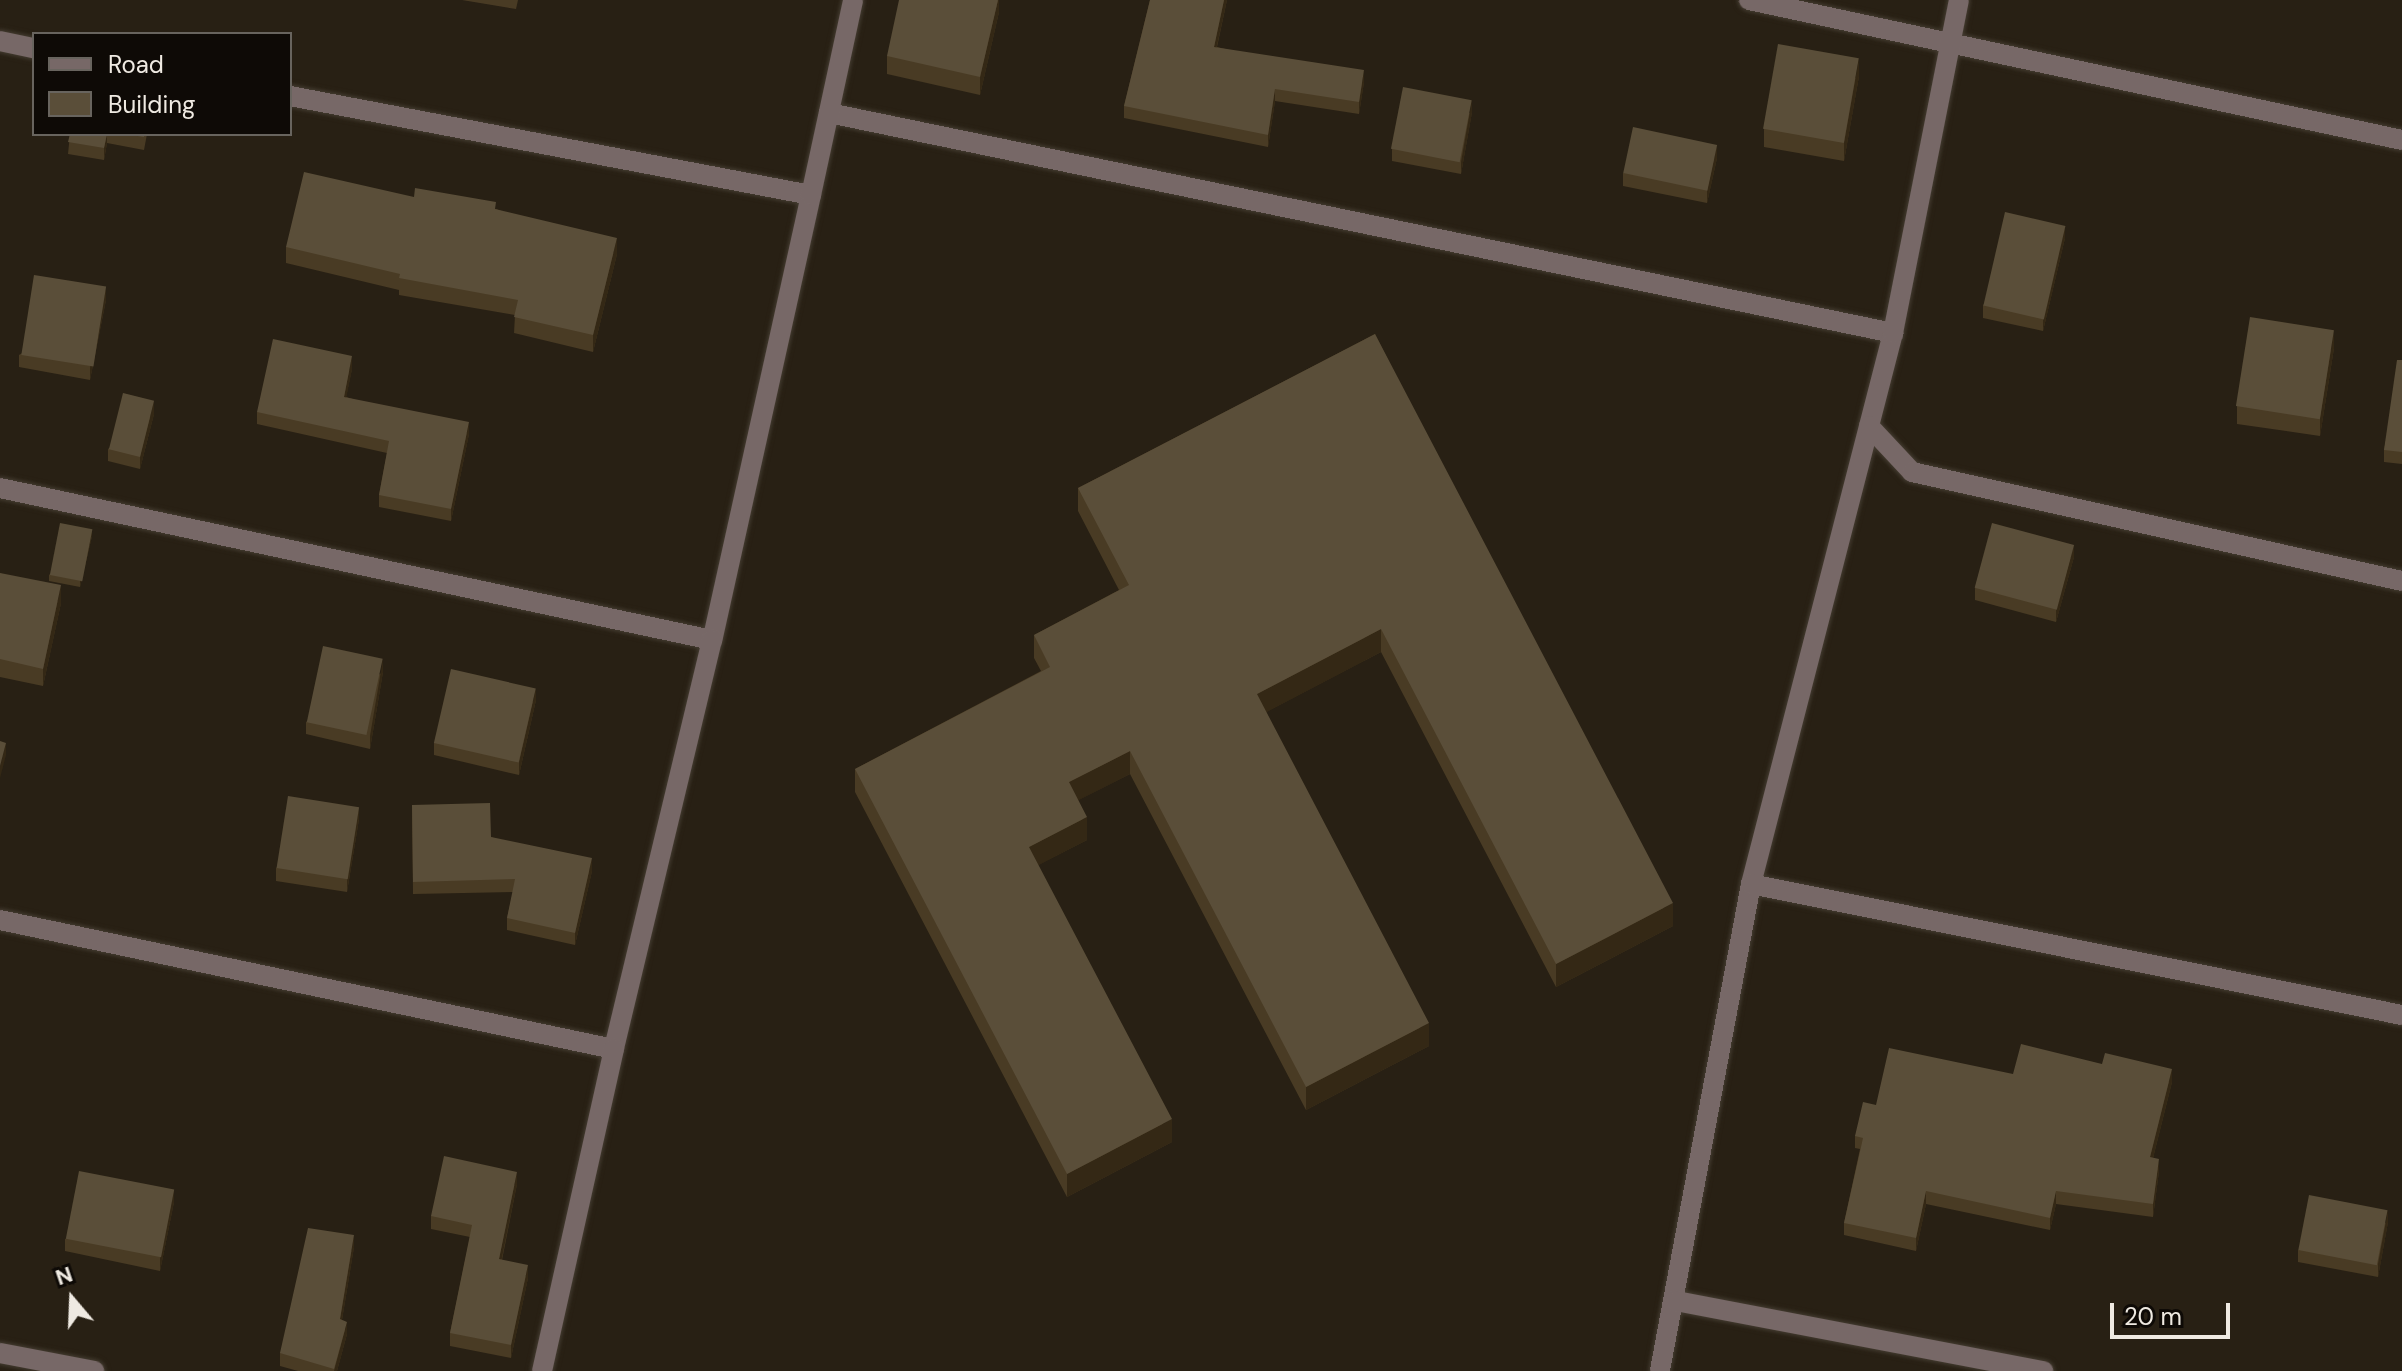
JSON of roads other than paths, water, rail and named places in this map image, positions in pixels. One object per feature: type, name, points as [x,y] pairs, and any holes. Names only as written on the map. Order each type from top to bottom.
[{"type":"street","points":[[542,1371],[614,1049],[712,640],[853,0]]},
{"type":"street","points":[[1749,0],[2402,140]]},
{"type":"street","points":[[1660,1371],[1676,1301],[1751,884],[1893,333],[1959,0]]},
{"type":"street","points":[[0,41],[32,48]]},
{"type":"street","points":[[292,96],[811,195]]},
{"type":"street","points":[[829,113],[1893,333]]},
{"type":"street","points":[[1869,426],[1912,472],[2402,581]]},
{"type":"street","points":[[0,488],[712,640]]},
{"type":"street","points":[[1751,884],[2402,1015]]},
{"type":"street","points":[[0,920],[614,1049]]},
{"type":"street","points":[[1676,1301],[2043,1371]]},
{"type":"street","points":[[0,1353],[94,1371]]}]
